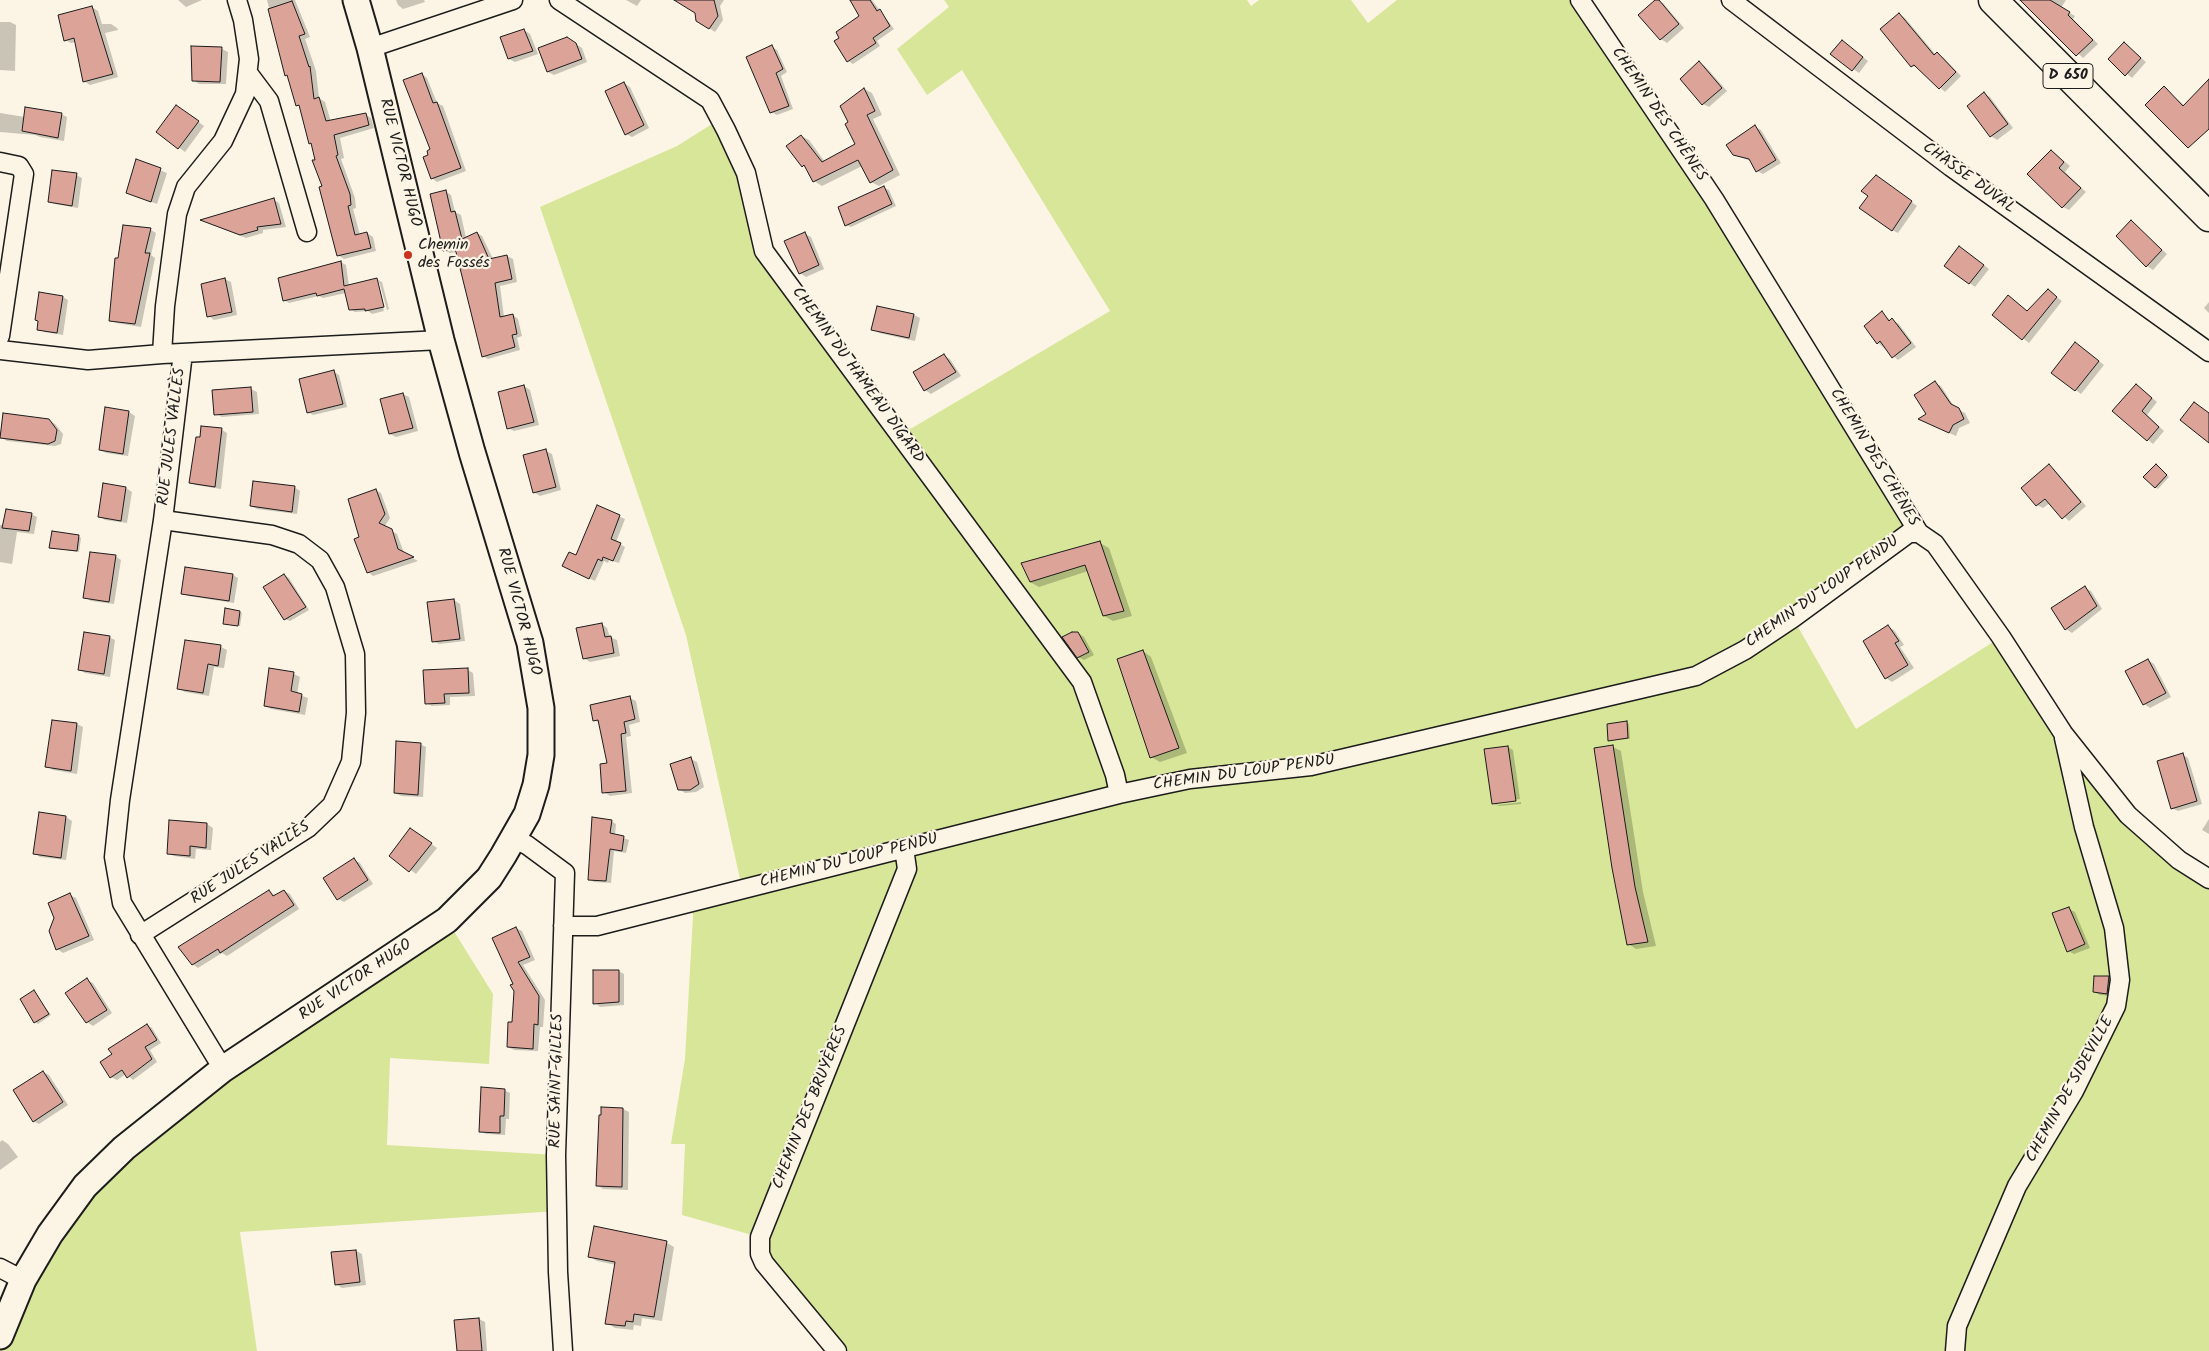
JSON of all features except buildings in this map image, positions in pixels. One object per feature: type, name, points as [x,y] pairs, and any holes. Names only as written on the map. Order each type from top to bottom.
[{"type":"main road","name":"RUE VICTOR HUGO","points":[[0,1336],[23,1280],[50,1234],[85,1186],[124,1148],[223,1069],[447,920],[489,878],[514,839],[526,814],[536,785],[540,754],[541,708],[530,643],[472,452],[442,340],[370,48],[356,0]]},
{"type":"main road","name":"D 650","points":[[1993,0],[2209,217]]},
{"type":"street","points":[[162,354],[165,306],[177,214],[186,187],[223,141],[246,94],[249,59],[243,20],[237,0]]},
{"type":"street","name":"CHEMIN DU HAMEAU DIGARD","points":[[560,0],[710,100],[746,173],[764,250],[1082,682],[1115,775],[1119,794]]},
{"type":"street","name":"CHEMIN DES CHÊNES","points":[[1580,0],[1714,199],[1919,534],[1935,544],[2001,637],[2062,732],[2128,815],[2179,860],[2209,879]]},
{"type":"street","name":"CHASSE DUVAL","points":[[1732,0],[1952,167],[2209,352]]},
{"type":"street","points":[[370,48],[506,1]]},
{"type":"street","points":[[248,73],[269,101],[307,232]]},
{"type":"street","points":[[0,162],[19,166],[24,174],[0,336]]},
{"type":"street","points":[[0,350],[88,360],[162,354],[442,340]]},
{"type":"street","name":"RUE JULES VALLÈS","points":[[183,353],[163,520],[120,800],[114,857],[122,903],[223,1069]]},
{"type":"street","name":"RUE JULES VALLÈS","points":[[140,935],[308,828],[332,805],[351,762],[356,713],[355,654],[335,587],[320,560],[299,544],[272,535],[163,520]]},
{"type":"street","name":"CHEMIN DU LOUP PENDU","points":[[562,926],[597,926],[1119,794],[1190,778],[1311,766],[1696,676],[1744,650],[1793,618],[1909,533],[1919,534]]},
{"type":"street","name":"CHEMIN DE SIDEVILLE","points":[[1955,1351],[1957,1326],[2017,1186],[2074,1091],[2116,1006],[2120,980],[2114,928],[2084,827],[2062,732]]},
{"type":"street","name":"RUE SAINT-GILLES","points":[[514,839],[565,873],[556,1156],[558,1272],[563,1351]]},
{"type":"street","name":"CHEMIN DES BRUYÈRES","points":[[837,1351],[764,1263],[760,1254],[760,1237],[907,868],[904,848]]},
{"type":"street","points":[[0,1268],[23,1280]]},
{"type":"green space","points":[[944,0],[1247,0],[1251,6],[1259,0],[1351,0],[1368,23],[1397,0],[1580,0],[1919,533],[1793,618],[1856,729],[2001,637],[2097,777],[2209,879],[2209,1351],[837,1351],[764,1263],[759,1237],[682,1215],[685,1144],[671,1144],[685,1059],[693,916],[691,902],[742,888],[686,635],[540,207],[677,146],[720,119],[764,251],[898,433],[912,428],[1110,311],[962,70],[927,95],[897,49],[949,7]]},
{"type":"green space","points":[[447,920],[493,994],[489,1064],[390,1058],[387,1145],[556,1155],[557,1211],[240,1232],[257,1351],[0,1351],[0,1336],[85,1186]]},
{"type":"place","name":"Chemin des Fossés","points":[[408,255]]}]
